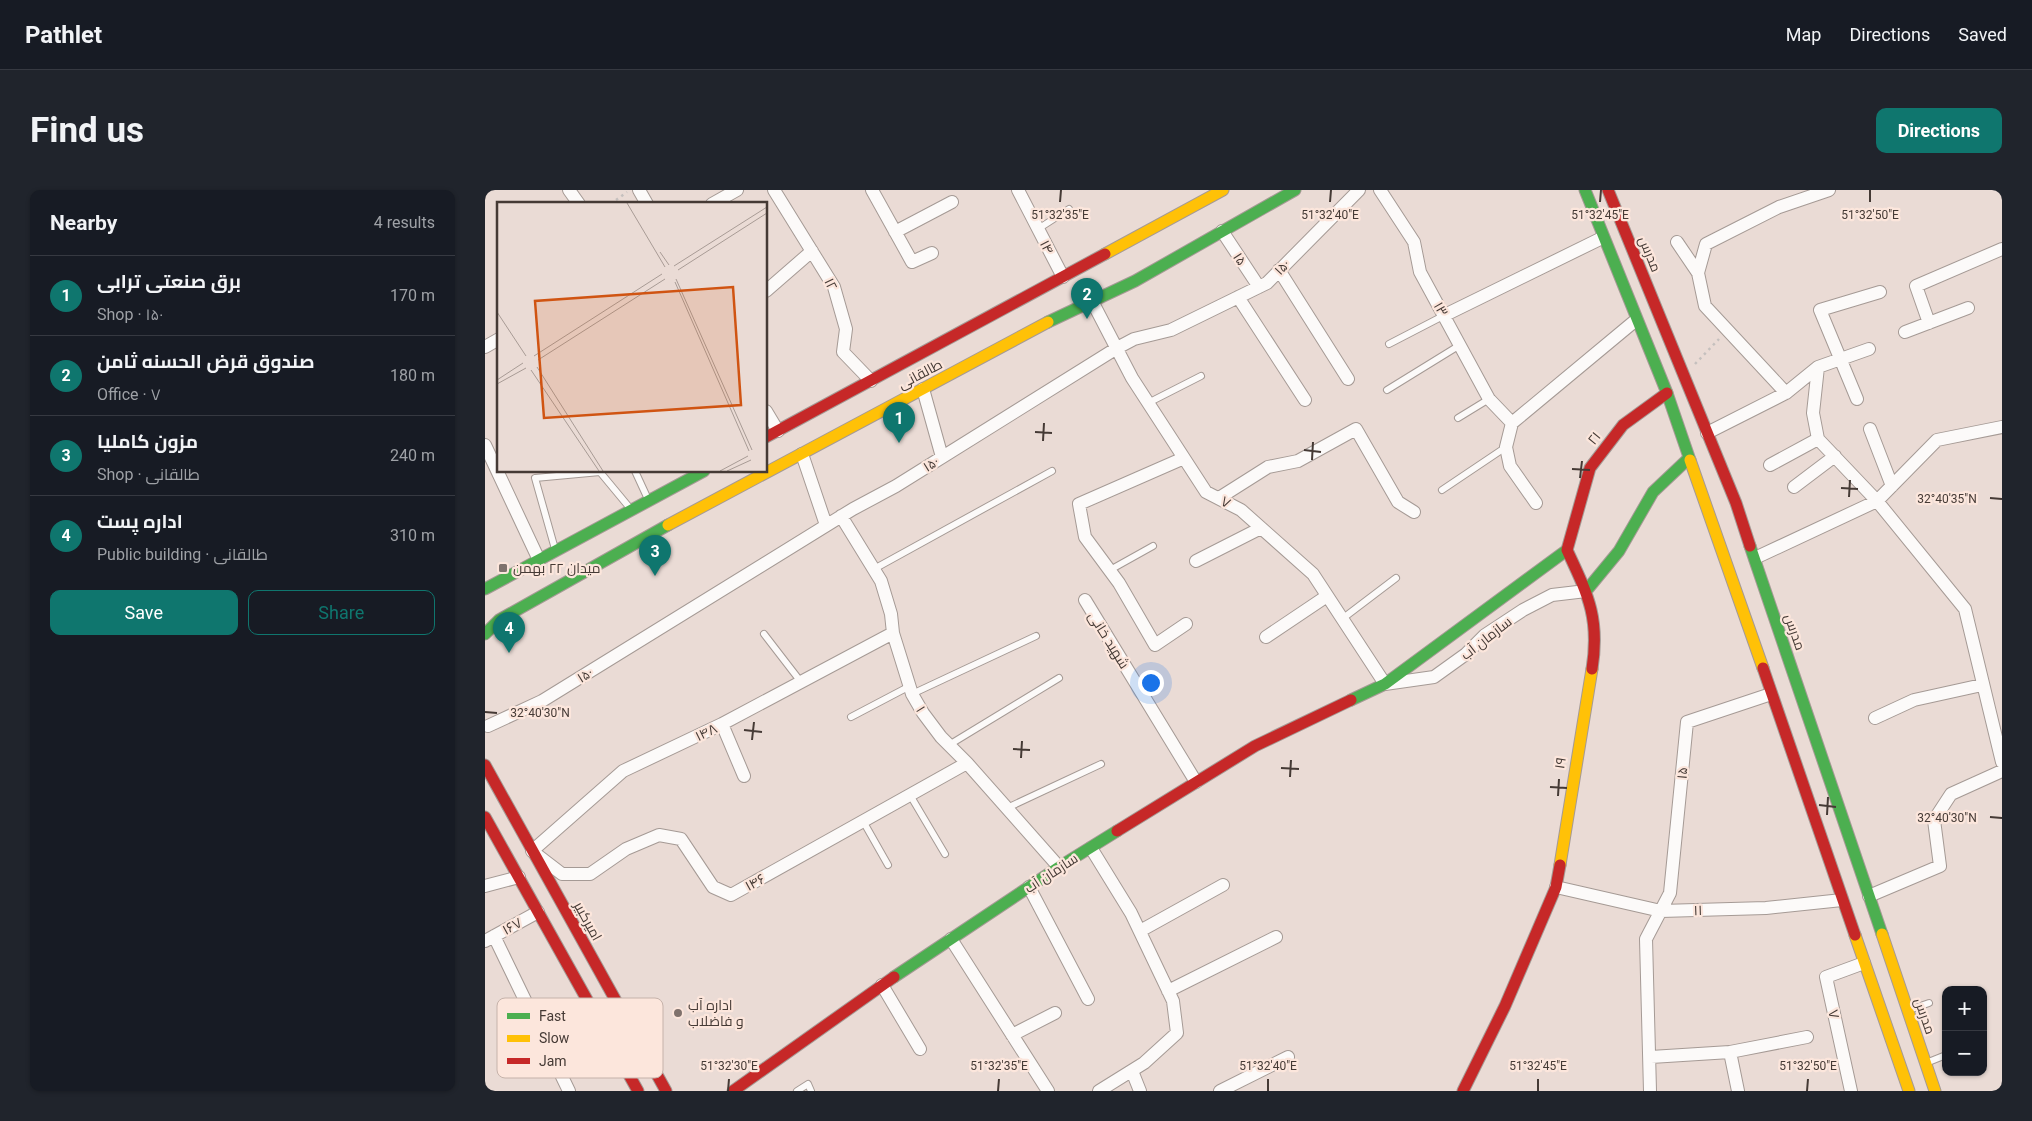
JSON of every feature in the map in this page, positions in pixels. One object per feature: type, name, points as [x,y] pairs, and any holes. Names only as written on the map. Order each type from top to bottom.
[{"type":"main road","name":"طالقانی","points":[[767,436],[1063,277],[1205,194],[1223,190]]},
{"type":"main road","name":"طالقانی","points":[[485,634],[499,620],[608,557],[923,389],[1092,301],[1135,281],[1295,190]]},
{"type":"main road","name":"مدرس","points":[[1585,190],[1602,238],[1667,393],[1771,694],[1869,896],[1935,1091]]},
{"type":"main road","name":"مدرس","points":[[1608,190],[1736,503],[1755,558],[1825,808],[1842,900],[1909,1091]]},
{"type":"main road","name":"۲۱","points":[[1567,550],[1590,468],[1623,425],[1667,393]]},
{"type":"main road","points":[[1586,591],[1619,551],[1653,492],[1689,458]]},
{"type":"main road","points":[[485,590],[702,472]]},
{"type":"main road","name":"۱۹","points":[[1463,1091],[1476,1061],[1505,1006],[1556,887],[1596,644],[1590,600],[1567,550]]},
{"type":"main road","name":"سازمان آب","points":[[733,1091],[882,985],[1059,867],[1255,746],[1385,684],[1567,550]]},
{"type":"main road","points":[[488,614],[499,620]]},
{"type":"main road","name":"امیرکبیر","points":[[485,765],[614,998]]},
{"type":"main road","points":[[485,817],[586,998]]},
{"type":"main road","points":[[631,1078],[638,1091]]},
{"type":"main road","name":"امیرکبیر","points":[[659,1078],[666,1091]]},
{"type":"street","points":[[569,190],[578,202]]},
{"type":"street","points":[[639,190],[646,202]]},
{"type":"street","points":[[716,202],[737,190]]},
{"type":"street","name":"۱۲","points":[[774,190],[834,287],[846,329],[843,352],[871,381]]},
{"type":"street","points":[[872,190],[912,262],[932,253]]},
{"type":"street","name":"۱۴","points":[[1018,190],[1063,277]]},
{"type":"street","name":"۱۵۰","points":[[488,726],[542,701],[1117,348],[1133,339],[1171,330],[1267,283],[1359,190]]},
{"type":"street","name":"۱۳","points":[[1380,190],[1414,242],[1420,272],[1489,399],[1512,423]]},
{"type":"street","points":[[1698,273],[1706,244],[1779,207],[1829,190]]},
{"type":"street","points":[[895,232],[952,202]]},
{"type":"street","name":"۱۵","points":[[1222,231],[1259,287]]},
{"type":"street","points":[[1445,315],[1602,238]]},
{"type":"street","points":[[1677,242],[1698,273],[1705,306],[1786,393]]},
{"type":"street","points":[[1929,323],[1916,286],[2002,249]]},
{"type":"street","points":[[767,290],[812,251]]},
{"type":"street","points":[[1279,270],[1348,379]]},
{"type":"street","points":[[1857,399],[1820,310],[1880,292]]},
{"type":"street","points":[[1238,297],[1305,400]]},
{"type":"street","name":"۷","points":[[1092,301],[1148,403],[1206,492],[1241,510],[1313,574],[1385,684]]},
{"type":"street","points":[[1905,332],[1968,308]]},
{"type":"street","points":[[1536,503],[1511,466],[1506,447],[1512,423],[1637,320]]},
{"type":"street","points":[[485,347],[497,340]]},
{"type":"street","points":[[1707,433],[1786,393],[1818,367],[1869,349]]},
{"type":"street","points":[[1818,367],[1813,413],[1818,439],[1877,501],[1965,609],[2002,762]]},
{"type":"street","points":[[923,389],[942,457]]},
{"type":"street","points":[[767,413],[778,431]]},
{"type":"street","points":[[1755,558],[1877,501],[1937,440],[2002,427]]},
{"type":"street","points":[[1870,428],[1892,486]]},
{"type":"street","points":[[1219,498],[1268,467],[1298,461],[1356,429],[1398,502],[1414,512]]},
{"type":"street","points":[[1770,464],[1818,439]]},
{"type":"street","points":[[485,445],[497,471]]},
{"type":"street","points":[[802,454],[826,525]]},
{"type":"street","points":[[1794,487],[1835,456]]},
{"type":"street","points":[[1184,458],[1079,504],[1085,537],[1110,570],[1155,645],[1186,624]]},
{"type":"street","points":[[498,472],[539,560]]},
{"type":"street","name":"۱","points":[[841,516],[881,581],[891,614],[893,632],[911,690],[923,713],[949,745],[1059,867]]},
{"type":"street","points":[[1196,561],[1261,528]]},
{"type":"street","name":"سازمان آب","points":[[1385,684],[1435,677],[1466,654],[1485,635],[1523,610],[1552,595],[1586,591]]},
{"type":"street","points":[[1266,637],[1327,596]]},
{"type":"street","name":"شهید خانی","points":[[1085,600],[1196,782]]},
{"type":"street","name":"۱۴۸","points":[[532,851],[623,771],[722,724],[893,632]]},
{"type":"street","points":[[1875,718],[1914,700],[1982,685]]},
{"type":"street","name":"۱۵","points":[[1661,911],[1671,892],[1687,722],[1771,694]]},
{"type":"street","points":[[722,724],[744,776]]},
{"type":"street","name":"۱۴۶","points":[[532,851],[562,874],[590,874],[626,849],[659,835],[681,838],[713,887],[731,895],[967,763]]},
{"type":"street","points":[[1869,896],[1940,866],[1934,820],[1951,794],[2002,771]]},
{"type":"street","points":[[1091,848],[1140,931],[1173,1001],[1177,1033],[1144,1064],[1099,1091]]},
{"type":"street","points":[[485,886],[519,877]]},
{"type":"street","points":[[1140,931],[1223,885]]},
{"type":"street","points":[[1029,887],[1088,999]]},
{"type":"street","name":"۱۱","points":[[1556,887],[1661,911],[1766,908],[1842,900]]},
{"type":"street","points":[[1650,1091],[1651,1057],[1647,939],[1661,911]]},
{"type":"street","name":"۱۶۷","points":[[490,939],[538,912]]},
{"type":"street","points":[[1168,991],[1276,937]]},
{"type":"street","points":[[490,939],[521,998]]},
{"type":"street","points":[[951,939],[1048,1091]]},
{"type":"street","name":"۷","points":[[1851,1091],[1826,977],[1864,963]]},
{"type":"street","points":[[882,985],[920,1049]]},
{"type":"street","points":[[1012,1035],[1055,1013]]},
{"type":"street","points":[[1651,1057],[1730,1052],[1807,1037]]},
{"type":"street","points":[[1730,1052],[1738,1091]]},
{"type":"street","points":[[1220,1091],[1288,1057]]},
{"type":"street","points":[[1132,1071],[1139,1091]]},
{"type":"street","points":[[562,1078],[569,1091]]},
{"type":"lane","points":[[1038,229],[1069,209]]},
{"type":"lane","points":[[1389,344],[1445,315]]},
{"type":"lane","points":[[1387,390],[1460,345]]},
{"type":"lane","points":[[1148,403],[1201,376]]},
{"type":"lane","points":[[1458,418],[1489,399]]},
{"type":"lane","points":[[1442,490],[1506,447]]},
{"type":"lane","points":[[874,569],[1052,471]]},
{"type":"lane","points":[[556,551],[535,478],[600,472],[632,510]]},
{"type":"lane","points":[[635,472],[649,501]]},
{"type":"lane","points":[[1110,570],[1153,546]]},
{"type":"lane","points":[[1341,619],[1397,578]]},
{"type":"lane","points":[[764,634],[801,682]]},
{"type":"lane","points":[[851,717],[1036,636]]},
{"type":"lane","points":[[949,745],[1059,678]]},
{"type":"lane","points":[[1007,808],[1101,764]]},
{"type":"lane","points":[[910,795],[945,854]]},
{"type":"lane","points":[[863,821],[888,865]]},
{"type":"lane","points":[[1908,1010],[1929,1003]]},
{"type":"lane","points":[[1926,1064],[1942,1056]]},
{"type":"lane","points":[[797,1091],[808,1084],[811,1091]]},
{"type":"path","points":[[616,200],[629,190]]},
{"type":"path","points":[[1680,370],[1700,362],[1728,330]]},
{"type":"traffic: fast","points":[[1048,322],[1135,281],[1295,190]]},
{"type":"traffic: fast","points":[[1585,190],[1667,393],[1690,460]]},
{"type":"traffic: fast","points":[[1586,591],[1619,551],[1653,492],[1689,458]]},
{"type":"traffic: fast","points":[[485,589],[702,472]]},
{"type":"traffic: fast","points":[[485,634],[499,620],[668,525]]},
{"type":"traffic: fast","points":[[1750,546],[1882,934]]},
{"type":"traffic: fast","points":[[1351,700],[1385,684],[1567,550]]},
{"type":"traffic: fast","points":[[894,977],[1059,867],[1117,831]]},
{"type":"traffic: slow","points":[[1105,254],[1223,190]]},
{"type":"traffic: slow","points":[[668,525],[1048,322]]},
{"type":"traffic: slow","points":[[1690,460],[1763,668]]},
{"type":"traffic: slow","points":[[1560,865],[1592,669]]},
{"type":"traffic: slow","points":[[1882,934],[1935,1091]]},
{"type":"traffic: slow","points":[[1855,935],[1909,1091]]},
{"type":"traffic: jam","points":[[1608,190],[1736,503],[1750,546]]},
{"type":"traffic: jam","points":[[767,436],[1105,254]]},
{"type":"traffic: jam","points":[[1567,550],[1590,468],[1623,425],[1667,393]]},
{"type":"traffic: jam","points":[[1567,550],[1581,580],[1593,621],[1594,651],[1592,669]]},
{"type":"traffic: jam","points":[[1763,668],[1855,935]]},
{"type":"traffic: jam","points":[[1117,831],[1255,746],[1351,700]]},
{"type":"traffic: jam","points":[[485,765],[614,998]]},
{"type":"traffic: jam","points":[[485,817],[586,998]]},
{"type":"traffic: jam","points":[[1463,1091],[1505,1006],[1556,887],[1560,865]]},
{"type":"traffic: jam","points":[[733,1091],[894,977]]},
{"type":"traffic: jam","points":[[631,1078],[638,1091]]},
{"type":"traffic: jam","points":[[659,1078],[666,1091]]},
{"type":"place","name":"صندوق قرض الحسنه ثامن","points":[[1087,319]]},
{"type":"place","name":"برق صنعتی ترابی","points":[[899,443]]},
{"type":"place","name":"میدان ۲۲ بهمن","points":[[503,568]]},
{"type":"place","name":"مزون کاملیا","points":[[655,576]]},
{"type":"place","name":"اداره پست","points":[[509,653]]},
{"type":"place","name":"اداره آب و فاضلاب","points":[[678,1013]]}]
